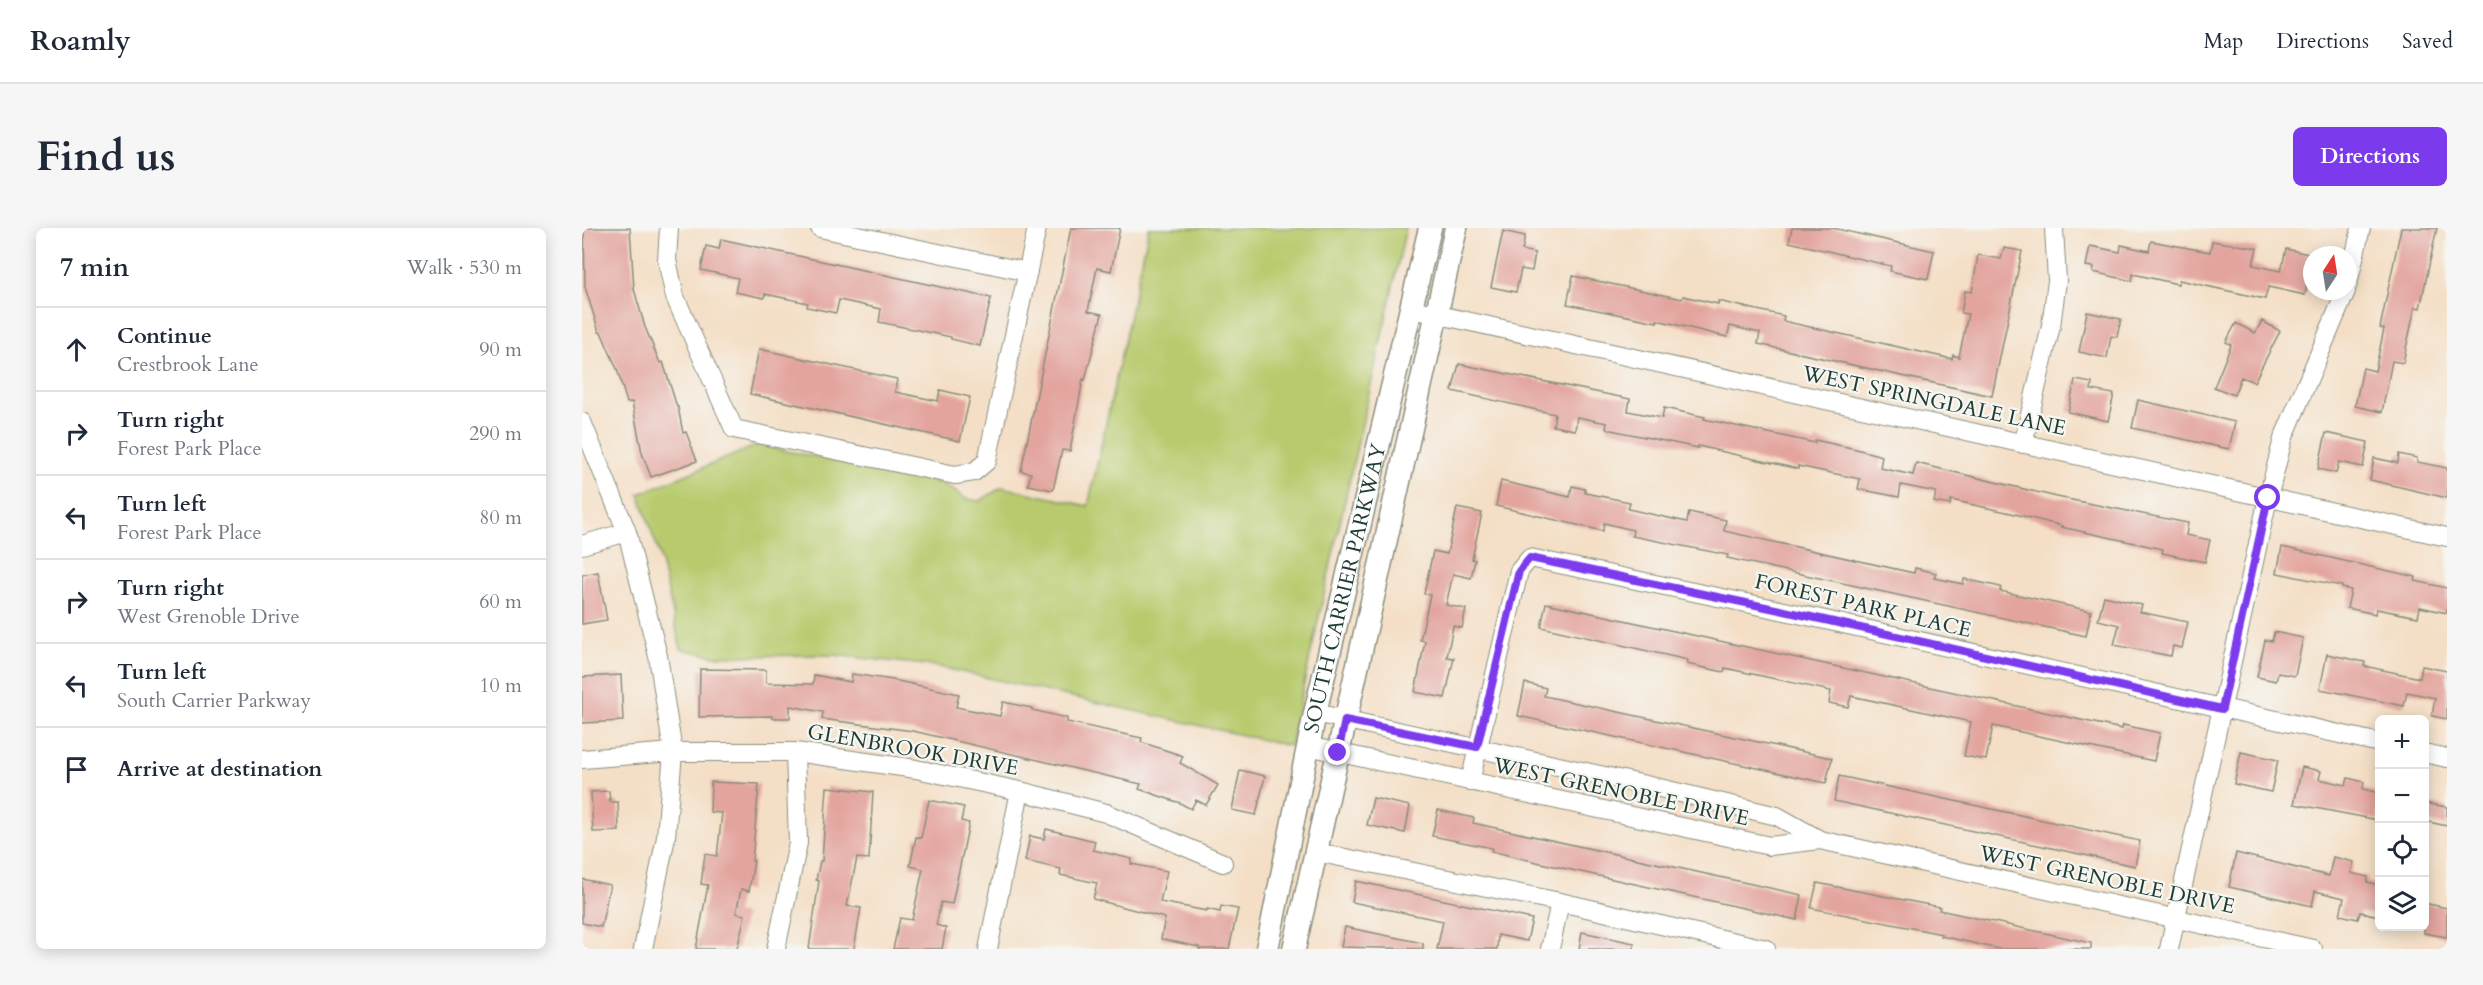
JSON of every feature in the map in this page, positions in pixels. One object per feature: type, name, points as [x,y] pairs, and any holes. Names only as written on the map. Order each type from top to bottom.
[{"type":"main road","name":"SOUTH CARRIER PARKWAY","points":[[1267,949],[1315,713],[1430,228]]},
{"type":"main road","name":"SOUTH CARRIER PARKWAY","points":[[1294,949],[1456,228]]},
{"type":"street","points":[[669,228],[667,260],[675,297],[734,429],[955,475],[974,472],[987,461],[1037,228]]},
{"type":"street","points":[[820,228],[1028,272]]},
{"type":"street","points":[[2023,444],[2052,314],[2057,281],[2054,228]]},
{"type":"street","points":[[2357,246],[2361,228]]},
{"type":"street","points":[[2169,949],[2283,439],[2342,300]]},
{"type":"street","name":"WEST SPRINGDALE LANE","points":[[1412,309],[2447,537]]},
{"type":"street","points":[[582,422],[627,532],[658,657],[673,752],[666,837],[643,949]]},
{"type":"street","points":[[582,545],[627,532]]},
{"type":"street","name":"FOREST PARK PLACE","points":[[1477,747],[1519,571],[1530,558],[1757,605],[2375,742]]},
{"type":"street","name":"WEST GRENOBLE DRIVE","points":[[1315,713],[1477,747],[1777,816],[1820,840],[2313,949]]},
{"type":"street","name":"WEST GRENOBLE DRIVE","points":[[1308,746],[1770,846],[1820,840]]},
{"type":"street","points":[[1470,782],[1477,747]]},
{"type":"street","name":"GLENBROOK DRIVE","points":[[582,759],[673,752],[795,752],[916,769],[1020,791],[1106,813],[1223,863]]},
{"type":"street","points":[[776,949],[798,843],[795,752]]},
{"type":"street","points":[[2429,754],[2447,758]]},
{"type":"street","points":[[988,949],[1020,791]]},
{"type":"street","points":[[1316,852],[1560,902],[1766,949]]},
{"type":"street","points":[[1550,949],[1560,902]]},
{"type":"green space","points":[[1149,228],[1406,228],[1290,746],[935,666],[833,655],[715,656],[681,649],[659,553],[639,494],[758,445],[942,483],[966,499],[980,501],[1002,487],[1088,506]]},
{"type":"building","points":[[584,228],[630,228],[634,289],[645,327],[660,363],[663,362],[678,407],[683,433],[686,432],[697,461],[651,477],[642,453],[632,402],[627,403],[617,369],[599,332],[585,287]]},
{"type":"building","points":[[1071,228],[1120,228],[1111,271],[1097,268],[1088,311],[1102,314],[1085,380],[1083,379],[1070,451],[1062,450],[1053,490],[1028,485],[1031,473],[1021,471]]},
{"type":"building","points":[[1792,228],[1833,228],[1934,251],[1928,279],[1890,271],[1891,266],[1789,242]]},
{"type":"building","points":[[2401,228],[2437,228],[2420,308],[2415,307],[2403,363],[2392,361],[2382,412],[2355,406],[2363,368],[2375,371],[2384,329],[2380,328]]},
{"type":"building","points":[[1503,231],[1525,236],[1522,250],[1535,253],[1532,271],[1521,269],[1516,292],[1491,287]]},
{"type":"building","points":[[721,239],[991,298],[980,346],[951,339],[951,337],[879,322],[881,309],[839,300],[836,313],[807,307],[808,303],[765,294],[764,298],[735,292],[738,278],[701,270],[706,246],[719,249]]},
{"type":"building","points":[[2151,241],[2210,252],[2212,241],[2257,248],[2253,265],[2281,271],[2286,249],[2303,253],[2303,295],[2268,287],[2265,299],[2179,280],[2178,284],[2133,274],[2132,281],[2093,272],[2094,267],[2086,266],[2090,246],[2120,252],[2121,245],[2149,251]]},
{"type":"building","points":[[2004,248],[2022,251],[1992,396],[1758,344],[1760,333],[1730,326],[1727,337],[1657,320],[1657,322],[1567,304],[1573,276],[1682,299],[1683,296],[1718,304],[1718,301],[1784,316],[1783,321],[1952,359],[1953,355],[1959,357],[1968,314],[1961,313],[1965,291],[1972,292],[1978,255],[2001,259]]},
{"type":"building","points":[[2087,312],[2121,319],[2117,337],[2111,336],[2107,358],[2079,352]]},
{"type":"building","points":[[2262,321],[2280,331],[2254,382],[2241,377],[2234,395],[2214,387],[2231,345],[2226,342],[2236,323],[2255,333]]},
{"type":"building","points":[[759,349],[897,379],[895,392],[938,401],[940,390],[970,397],[960,441],[750,394]]},
{"type":"building","points":[[1459,364],[1630,399],[1628,411],[1662,418],[1664,408],[1815,443],[1815,440],[1856,449],[1882,456],[1880,468],[1913,475],[1916,463],[2057,497],[2188,523],[2186,535],[2210,540],[2205,562],[2162,553],[2163,549],[2061,527],[2011,513],[1951,500],[1950,505],[1934,502],[1936,492],[1901,485],[1899,497],[1858,489],[1860,479],[1798,466],[1798,469],[1698,446],[1698,448],[1606,429],[1607,423],[1577,417],[1575,430],[1553,426],[1555,414],[1452,391]]},
{"type":"building","points":[[2075,380],[2092,383],[2091,390],[2114,394],[2108,421],[2068,412]]},
{"type":"building","points":[[2138,400],[2235,422],[2229,449],[2132,428]]},
{"type":"building","points":[[2326,433],[2368,442],[2363,467],[2339,462],[2336,473],[2318,469]]},
{"type":"building","points":[[2399,454],[2417,458],[2417,462],[2447,468],[2447,498],[2370,480],[2374,458],[2398,463]]},
{"type":"building","points":[[1501,481],[1570,497],[1572,486],[1585,489],[1585,493],[1630,502],[1628,509],[1687,522],[1689,512],[1726,520],[1724,531],[1914,573],[1915,568],[1936,573],[1934,578],[1963,584],[1964,579],[2001,587],[2000,591],[2091,611],[2086,636],[1727,558],[1728,555],[1632,536],[1633,530],[1604,523],[1603,531],[1496,506]]},
{"type":"building","points":[[1457,508],[1482,513],[1472,559],[1475,560],[1471,578],[1453,574],[1446,605],[1466,609],[1462,628],[1453,626],[1447,657],[1454,658],[1445,698],[1415,692],[1425,641],[1420,640],[1430,595],[1424,594],[1433,551],[1447,554]]},
{"type":"building","points":[[2282,547],[2416,577],[2415,581],[2447,588],[2447,613],[2420,607],[2418,617],[2376,609],[2375,614],[2347,608],[2351,590],[2342,588],[2342,586],[2277,573]]},
{"type":"building","points":[[598,572],[607,620],[582,624],[582,575]]},
{"type":"building","points":[[2104,596],[2142,605],[2140,612],[2188,622],[2182,648],[2173,646],[2171,656],[2114,645],[2119,625],[2098,620]]},
{"type":"building","points":[[1546,603],[2122,729],[2123,725],[2160,733],[2154,761],[1993,726],[1986,760],[1964,756],[1971,722],[1851,696],[1848,707],[1829,703],[1831,691],[1725,668],[1724,672],[1687,664],[1688,660],[1541,627]]},
{"type":"building","points":[[2274,632],[2303,638],[2295,676],[2278,673],[2276,681],[2257,677],[2265,640],[2272,641]]},
{"type":"building","points":[[2327,654],[2365,662],[2364,666],[2420,678],[2422,666],[2447,671],[2447,719],[2432,716],[2435,698],[2407,692],[2404,706],[2320,689]]},
{"type":"building","points":[[700,669],[766,670],[766,683],[813,684],[814,675],[851,682],[852,674],[959,694],[956,707],[1000,716],[1003,702],[1032,708],[1032,710],[1067,718],[1067,722],[1142,738],[1141,742],[1183,756],[1180,763],[1218,785],[1206,805],[1196,800],[1191,809],[1139,789],[1141,784],[913,731],[822,719],[823,712],[790,706],[790,718],[772,718],[772,716],[699,717]]},
{"type":"building","points":[[621,675],[623,721],[582,723],[582,677]]},
{"type":"building","points":[[1525,683],[1546,688],[1544,696],[1832,758],[1826,783],[1518,716]]},
{"type":"building","points":[[2241,752],[2278,760],[2271,792],[2234,784]]},
{"type":"building","points":[[2302,767],[2321,771],[2319,779],[2346,785],[2348,778],[2364,782],[2363,789],[2375,792],[2375,819],[2294,804]]},
{"type":"building","points":[[1240,770],[1265,776],[1256,815],[1232,810]]},
{"type":"building","points":[[1839,776],[2140,841],[2135,866],[1834,801]]},
{"type":"building","points":[[711,782],[759,784],[752,861],[754,861],[749,891],[741,889],[736,913],[745,915],[737,949],[696,949],[708,885],[701,884],[705,854],[717,856],[722,813],[710,812]]},
{"type":"building","points":[[827,787],[873,792],[869,859],[857,858],[847,906],[861,908],[854,949],[809,949],[819,881],[816,880],[820,861],[822,861]]},
{"type":"building","points":[[609,791],[610,802],[618,802],[619,831],[593,832],[591,792]]},
{"type":"building","points":[[1373,798],[1410,806],[1405,833],[1367,825]]},
{"type":"building","points":[[929,800],[964,807],[961,821],[969,823],[952,904],[941,902],[936,925],[946,928],[942,949],[893,949],[900,918],[912,920],[923,869],[910,866],[916,837],[921,838]]},
{"type":"building","points":[[2429,804],[2447,807],[2447,826],[2429,822]]},
{"type":"building","points":[[1438,810],[1474,818],[1473,823],[1802,895],[1797,920],[1545,864],[1491,851],[1492,848],[1432,836]]},
{"type":"building","points":[[1046,829],[1095,841],[1093,850],[1132,859],[1131,864],[1167,871],[1160,902],[1207,911],[1207,909],[1220,912],[1221,906],[1238,909],[1229,949],[1199,949],[1199,947],[1161,939],[1165,918],[1093,899],[1097,883],[1060,875],[1061,869],[1025,861],[1030,836],[1044,839]]},
{"type":"building","points":[[2236,853],[2329,876],[2333,857],[2354,862],[2351,873],[2368,877],[2367,882],[2375,884],[2375,915],[2360,912],[2358,919],[2340,915],[2344,898],[2315,891],[2312,906],[2229,887]]},
{"type":"building","points":[[582,879],[610,885],[601,927],[582,923]]},
{"type":"building","points":[[1356,881],[1532,919],[1527,941],[1498,935],[1497,949],[1437,949],[1443,921],[1352,902]]},
{"type":"building","points":[[1817,883],[1940,907],[1939,910],[2091,943],[2091,949],[1999,949],[1941,936],[1942,934],[1811,908]]},
{"type":"building","points":[[2429,904],[2447,908],[2447,937],[2424,933],[2424,931],[2429,931]]},
{"type":"building","points":[[1345,927],[1423,943],[1423,949],[1341,947]]},
{"type":"building","points":[[1582,932],[1634,943],[1634,949],[1579,949]]},
{"type":"route","points":[[1338,753],[1345,720],[1477,747],[1519,571],[1524,562],[1530,558],[1780,610],[2222,709],[2268,498]]}]
